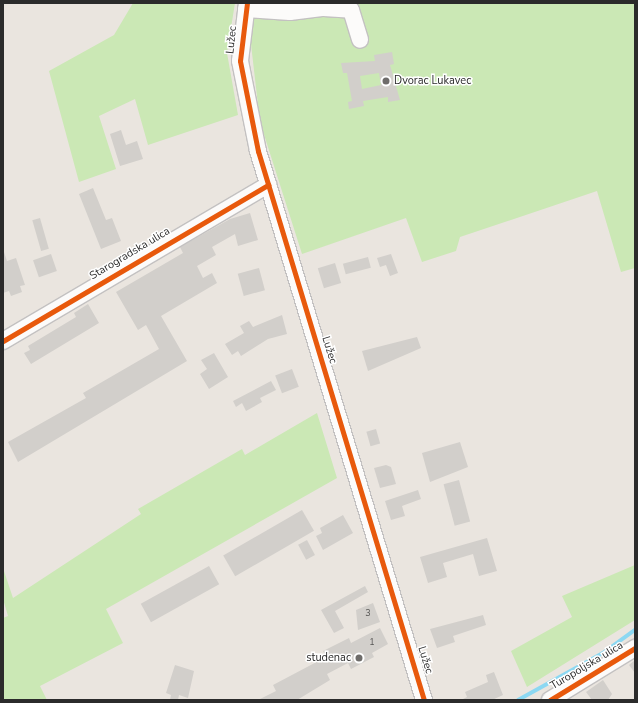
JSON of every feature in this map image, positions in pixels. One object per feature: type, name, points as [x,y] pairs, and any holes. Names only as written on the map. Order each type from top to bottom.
[{"type":"street","points":[[247,6],[290,12],[324,8],[351,10],[360,40]]},
{"type":"street","name":"Lužec","points":[[247,6],[240,42],[242,82],[268,185],[424,700]]},
{"type":"street","name":"Starogradska ulica","points":[[3,341],[268,185]]},
{"type":"street","name":"Turopoljska ulica","points":[[550,700],[635,648]]},
{"type":"green space","points":[[133,3],[235,3],[227,53],[238,115],[148,145],[135,99],[99,116],[116,169],[79,182],[49,71],[114,35]]},
{"type":"green space","points":[[257,3],[635,3],[635,268],[621,272],[597,191],[460,237],[456,251],[422,262],[406,218],[302,254],[260,122],[249,27]]},
{"type":"green space","points":[[317,413],[337,478],[106,609],[123,643],[40,686],[47,700],[3,700],[3,618],[8,616],[3,599],[3,568],[13,598],[141,514],[138,509],[242,449],[245,455]]},
{"type":"green space","points":[[635,565],[635,620],[527,687],[511,651],[572,617],[562,596]]},
{"type":"building","name":"Dvorac Lukavec","points":[[392,52],[394,64],[390,65],[400,100],[388,102],[388,97],[363,101],[364,106],[349,109],[348,102],[352,101],[347,73],[343,73],[341,63],[375,61],[374,55]],"holes":[[[379,73],[381,85],[362,89],[360,76]]]},
{"type":"building","points":[[121,130],[126,145],[137,141],[143,159],[120,166],[110,134]]},
{"type":"building","points":[[93,188],[106,220],[112,218],[121,241],[101,249],[79,194]]},
{"type":"building","points":[[250,213],[258,240],[238,246],[235,234],[212,247],[216,255],[197,266],[203,278],[212,273],[217,283],[161,316],[187,361],[18,462],[8,442],[86,398],[83,393],[159,349],[146,325],[138,330],[116,292],[183,253],[180,247],[230,219]]},
{"type":"building","points":[[40,218],[49,249],[41,251],[32,220]]},
{"type":"building","points":[[3,249],[7,261],[16,258],[25,285],[20,286],[22,292],[11,296],[9,291],[3,293]]},
{"type":"building","points":[[51,254],[57,271],[39,277],[33,260]]},
{"type":"building","points":[[391,254],[398,273],[390,276],[386,265],[380,267],[377,258]]},
{"type":"building","points":[[368,257],[371,268],[346,274],[343,264]]},
{"type":"building","points":[[335,263],[341,283],[324,288],[318,268]]},
{"type":"building","points":[[259,268],[265,290],[244,296],[238,274]]},
{"type":"building","points":[[88,304],[99,323],[31,364],[24,353],[30,350],[28,346],[76,317],[74,313]]},
{"type":"building","points":[[282,315],[287,334],[268,339],[241,356],[238,351],[232,355],[225,344],[244,333],[240,326],[249,321],[253,327]]},
{"type":"building","points":[[417,337],[421,348],[368,371],[362,351]]},
{"type":"building","points":[[214,353],[228,377],[209,389],[200,374],[207,369],[201,360]]},
{"type":"building","points":[[292,369],[299,387],[282,393],[275,375]]},
{"type":"building","points":[[271,381],[276,390],[260,398],[262,402],[246,411],[242,403],[236,407],[233,401]]},
{"type":"building","points":[[376,429],[380,443],[371,446],[366,432]]},
{"type":"building","points":[[460,442],[468,467],[430,482],[422,453]]},
{"type":"building","points":[[386,465],[391,467],[396,484],[380,488],[374,468]]},
{"type":"building","points":[[459,480],[470,522],[455,526],[444,484]]},
{"type":"building","points":[[418,490],[421,499],[402,506],[405,516],[391,520],[385,501]]},
{"type":"building","points":[[302,510],[314,531],[235,576],[223,556]]},
{"type":"building","points":[[343,515],[353,533],[323,550],[316,536],[322,533],[320,528]]},
{"type":"building","points":[[487,538],[497,571],[479,576],[473,554],[443,563],[447,577],[428,583],[420,557]]},
{"type":"building","points":[[307,540],[315,555],[306,560],[298,545]]},
{"type":"building","points":[[209,566],[219,584],[151,622],[141,604]]},
{"type":"building","points":[[365,586],[368,592],[335,611],[344,628],[334,633],[321,610]]},
{"type":"building","points":[[373,603],[380,622],[358,630],[356,610]]},
{"type":"building","points":[[483,615],[486,625],[453,636],[455,642],[437,648],[430,629]]},
{"type":"building","points":[[380,628],[388,644],[372,653],[374,657],[351,669],[348,663],[327,674],[330,680],[297,700],[258,700],[276,691],[273,685],[326,657],[323,651],[349,638],[351,643]]},
{"type":"building","points":[[635,660],[635,673],[629,665]]},
{"type":"building","points":[[175,665],[194,671],[188,698],[179,695],[178,700],[170,700],[171,695],[166,693]]},
{"type":"building","points":[[494,672],[503,695],[492,700],[461,700],[467,697],[465,692],[488,682],[486,675]]},
{"type":"building","points":[[603,680],[612,694],[608,700],[592,700],[586,692]]},
{"type":"waterway","points":[[518,700],[603,653],[635,630]]},
{"type":"cycle path","points":[[247,3],[240,61],[258,151],[424,700]]},
{"type":"cycle path","points":[[3,341],[268,185]]},
{"type":"cycle path","points":[[550,700],[635,648]]},
{"type":"place","name":"Dvorac Lukavec","points":[[386,81]]},
{"type":"place","name":"studenac","points":[[359,658]]}]
